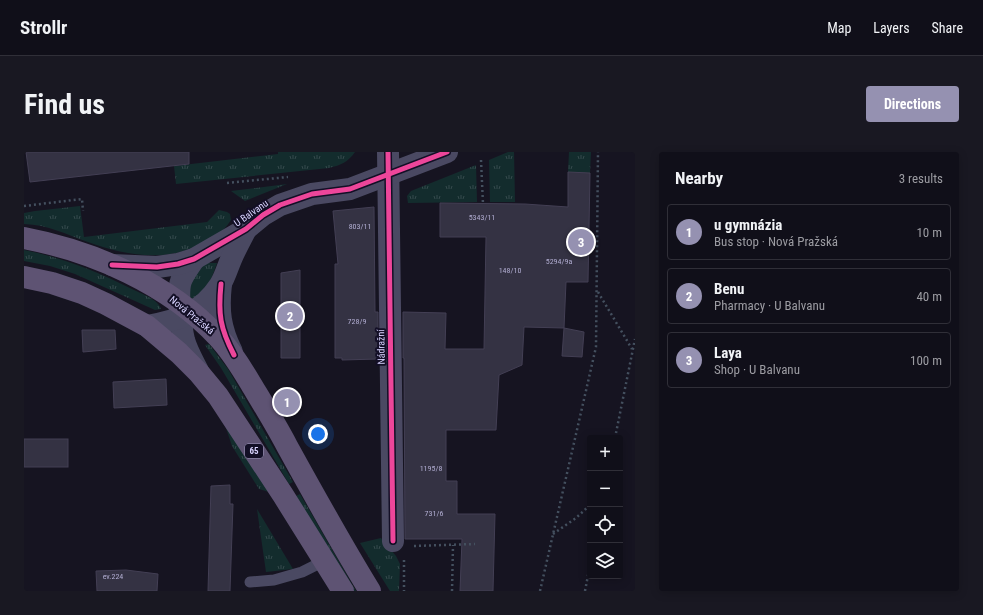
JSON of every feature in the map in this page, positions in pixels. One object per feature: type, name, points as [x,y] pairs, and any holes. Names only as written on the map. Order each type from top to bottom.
[{"type":"main road","name":"Nová Pražská","points":[[24,238],[56,245],[78,252],[112,265],[145,281],[218,336],[234,355],[370,591]]},
{"type":"main road","name":"65","points":[[24,277],[52,283],[82,293],[106,304],[147,326],[179,353],[199,373],[222,402],[283,495],[343,591]]},
{"type":"street","name":"Nádražní","points":[[388,152],[402,547]]},
{"type":"street","name":"U Balvanu","points":[[112,265],[157,267],[178,264],[194,259],[246,229],[263,214],[280,205],[312,194],[350,189],[447,152]]},
{"type":"street","name":"U Balvanu","points":[[234,355],[221,326],[219,301],[221,284],[232,256],[246,229]]},
{"type":"street","points":[[194,259],[180,286],[184,311],[184,338],[187,349],[199,373]]},
{"type":"street","name":"U Balvanu","points":[[147,326],[163,323],[184,311],[203,305],[221,284]]},
{"type":"lane","points":[[250,582],[274,580],[302,572],[324,561]]},
{"type":"path","points":[[540,591],[596,347],[598,291],[598,152]]},
{"type":"path","points":[[481,160],[483,204]]},
{"type":"path","points":[[227,184],[288,177]]},
{"type":"path","points":[[24,206],[82,199],[83,211]]},
{"type":"path","points":[[598,291],[632,349]]},
{"type":"path","points":[[616,435],[635,339]]},
{"type":"path","points":[[552,534],[576,518],[588,507]]},
{"type":"path","points":[[404,591],[402,547],[476,544]]},
{"type":"path","points":[[452,591],[453,545]]},
{"type":"path","points":[[585,591],[587,579]]},
{"type":"green space","points":[[278,152],[355,152],[344,163],[329,168],[176,184],[174,166],[278,154]]},
{"type":"green space","points":[[508,152],[514,152],[515,202],[490,202],[489,160]]},
{"type":"green space","points":[[569,152],[591,152],[590,173],[568,172]]},
{"type":"green space","points":[[476,165],[477,202],[408,203],[407,196],[411,191]]},
{"type":"green space","points":[[287,184],[245,201],[231,191]]},
{"type":"green space","points":[[80,206],[84,237],[207,222],[219,210],[230,214],[231,220],[221,232],[201,244],[173,254],[159,255],[144,255],[102,247],[49,228],[24,224],[24,213]]},
{"type":"green space","points":[[24,250],[67,261],[107,277],[149,297],[157,302],[161,309],[155,310],[75,274],[50,266],[24,261]]},
{"type":"green space","points":[[205,263],[217,263],[209,284],[203,291],[192,299],[188,295],[190,278]]},
{"type":"green space","points":[[209,344],[228,369],[293,482],[289,484],[221,368],[205,345]]},
{"type":"green space","points":[[224,422],[269,492],[259,489],[232,446]]},
{"type":"green space","points":[[300,494],[356,591],[354,591],[296,496]]},
{"type":"green space","points":[[257,509],[293,569],[266,572]]},
{"type":"green space","points":[[381,538],[396,556],[400,564],[399,591],[390,591],[360,543]]},
{"type":"building","points":[[26,152],[189,152],[189,164],[30,182]]},
{"type":"building","points":[[568,172],[590,173],[588,282],[566,282],[564,328],[524,327],[522,365],[499,375],[496,430],[446,430],[446,481],[457,481],[457,514],[495,514],[493,591],[460,591],[462,539],[405,539],[403,312],[446,313],[445,349],[484,349],[486,237],[440,237],[440,203],[525,204],[568,207]]},
{"type":"building","points":[[374,207],[375,312],[378,312],[378,359],[342,360],[342,358],[335,358],[335,264],[338,264],[333,211]]},
{"type":"building","points":[[300,270],[300,358],[281,358],[281,273]]},
{"type":"building","points":[[564,328],[584,332],[582,357],[562,356]]},
{"type":"building","points":[[82,330],[115,330],[116,349],[83,352]]},
{"type":"building","points":[[166,379],[167,405],[114,408],[113,382]]},
{"type":"building","points":[[24,439],[68,439],[68,467],[24,467]]},
{"type":"building","points":[[230,485],[230,504],[233,504],[230,591],[208,591],[211,486]]},
{"type":"building","points":[[126,570],[158,574],[157,591],[97,591],[96,571]]},
{"type":"cycle path","points":[[388,152],[393,541]]},
{"type":"cycle path","points":[[112,265],[157,267],[178,264],[194,259],[246,229],[263,215],[280,205],[312,194],[350,189],[447,152]]},
{"type":"cycle path","points":[[221,284],[221,321],[234,355]]},
{"type":"place","name":"Laya","points":[[581,242]]},
{"type":"place","name":"Benu","points":[[290,316]]},
{"type":"place","name":"u gymnázia","points":[[287,402]]}]
